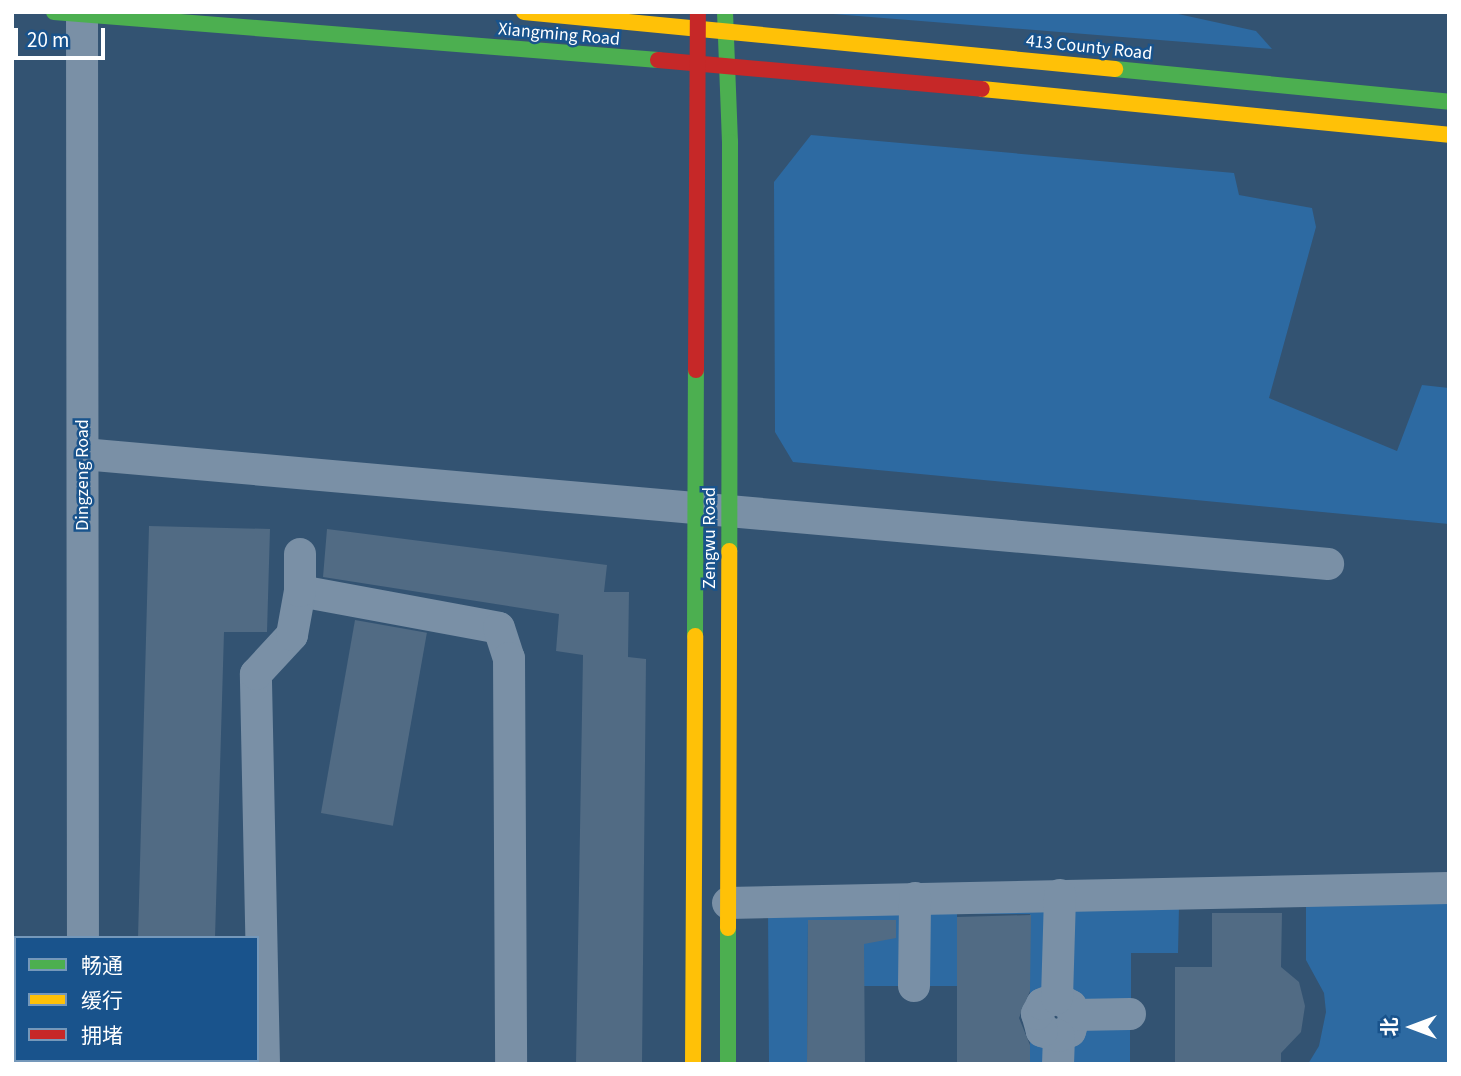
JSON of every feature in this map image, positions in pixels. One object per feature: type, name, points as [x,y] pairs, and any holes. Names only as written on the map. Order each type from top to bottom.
[{"type":"street","name":"Xiangming Road","points":[[524,12],[698,19],[725,29]]},
{"type":"street","name":"Zengwu Road","points":[[725,12],[730,142],[728,1064]]},
{"type":"street","name":"Xiangming Road","points":[[73,13],[726,68]]},
{"type":"street","name":"Dingzeng Road","points":[[73,13],[83,454],[83,936]]},
{"type":"street","name":"Zengwu Road","points":[[693,1064],[698,19]]},
{"type":"street","name":"413 County Road","points":[[725,29],[1449,102]]},
{"type":"street","points":[[726,68],[1449,135]]},
{"type":"street","points":[[83,454],[1328,564]]},
{"type":"street","points":[[264,1064],[256,674],[292,635],[300,591],[300,554]]},
{"type":"street","points":[[300,591],[499,628],[509,658],[511,1064]]},
{"type":"street","points":[[728,903],[1449,888]]},
{"type":"street","points":[[1060,895],[1062,1028],[1130,1014]]},
{"type":"street","points":[[914,986],[915,898]]},
{"type":"shaded area","points":[[808,12],[1169,12],[1256,31],[1272,49]]},
{"type":"shaded area","points":[[811,135],[1234,173],[1239,195],[1312,208],[1316,227],[1269,398],[1397,451],[1422,385],[1449,388],[1449,524],[793,462],[775,432],[774,182]]},
{"type":"shaded area","points":[[1449,897],[1449,1064],[1308,1064],[1319,1046],[1326,1012],[1324,993],[1306,960],[1306,900]]},
{"type":"shaded area","points":[[907,905],[907,986],[864,986],[864,941],[883,921],[808,920],[807,1064],[769,1064],[768,909]]},
{"type":"shaded area","points":[[923,905],[1047,910],[1052,1064],[1030,1064],[1030,914],[957,914],[957,986],[924,986]]},
{"type":"shaded area","points":[[1082,906],[1179,906],[1178,953],[1131,953],[1131,1003],[1083,1003],[1068,986],[1071,915]]},
{"type":"shaded area","points":[[1086,1026],[1130,1027],[1130,1064],[1069,1064],[1070,1039]]},
{"type":"building","points":[[149,526],[270,529],[267,632],[224,632],[215,936],[138,936]]},
{"type":"building","points":[[327,529],[607,565],[604,592],[629,592],[628,657],[646,659],[642,1064],[576,1064],[583,655],[556,651],[559,614],[323,577]]},
{"type":"building","points":[[355,620],[427,633],[393,826],[321,813]]},
{"type":"building","points":[[1212,913],[1282,913],[1281,967],[1299,982],[1305,1006],[1301,1032],[1281,1053],[1281,1064],[1175,1064],[1175,967],[1212,967]]},
{"type":"building","points":[[1031,915],[1030,991],[1019,1018],[1030,1045],[1030,1064],[957,1064],[957,917]]},
{"type":"building","points":[[808,920],[896,920],[896,938],[864,944],[865,1064],[807,1064]]},
{"type":"traffic: fast","points":[[54,12],[658,60]]},
{"type":"traffic: fast","points":[[725,12],[730,142],[729,551]]},
{"type":"traffic: fast","points":[[1115,69],[1449,102]]},
{"type":"traffic: fast","points":[[695,636],[696,370]]},
{"type":"traffic: fast","points":[[728,928],[728,1064]]},
{"type":"traffic: slow","points":[[524,12],[1115,69]]},
{"type":"traffic: slow","points":[[982,89],[1449,135]]},
{"type":"traffic: slow","points":[[728,928],[729,551]]},
{"type":"traffic: slow","points":[[693,1064],[695,636]]},
{"type":"traffic: jam","points":[[696,370],[698,12]]},
{"type":"traffic: jam","points":[[658,60],[982,89]]}]
